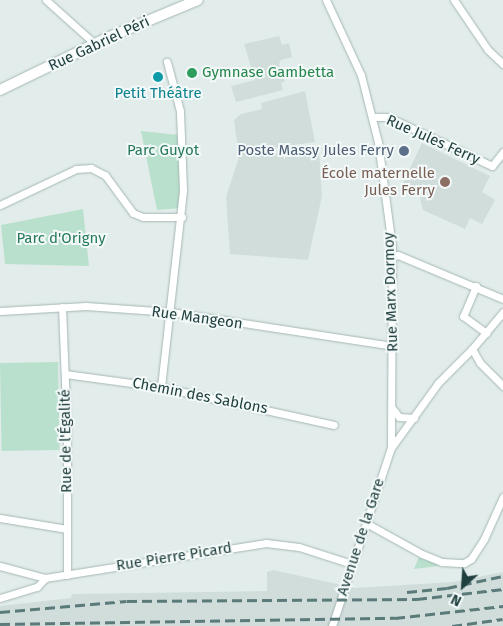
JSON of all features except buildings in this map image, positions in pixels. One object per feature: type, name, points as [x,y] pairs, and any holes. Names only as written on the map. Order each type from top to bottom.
[{"type":"street","points":[[46,0],[94,43]]},
{"type":"street","name":"Rue Gabriel Péri","points":[[0,90],[94,43],[198,0]]},
{"type":"street","name":"Rue Marx Dormoy","points":[[326,0],[361,76],[373,117],[392,257],[392,448]]},
{"type":"street","points":[[454,0],[488,50],[503,64]]},
{"type":"street","points":[[161,387],[182,217],[183,158],[180,111],[167,62]]},
{"type":"street","name":"Rue Jules Ferry","points":[[373,117],[388,118],[492,166],[503,152]]},
{"type":"street","points":[[0,205],[76,169],[91,168],[105,175],[133,213],[143,217],[182,217]]},
{"type":"street","points":[[392,257],[398,255],[476,286],[503,299]]},
{"type":"street","points":[[476,286],[463,316],[486,334]]},
{"type":"street","name":"Rue Mangeon","points":[[0,311],[62,307],[170,312],[392,346]]},
{"type":"street","name":"Rue de l'Égalité","points":[[62,307],[65,374],[67,575]]},
{"type":"street","points":[[392,448],[438,383],[486,334],[503,312]]},
{"type":"street","points":[[472,349],[480,363],[503,386]]},
{"type":"street","name":"Chemin des Sablons","points":[[65,374],[161,387],[334,425]]},
{"type":"street","points":[[392,408],[399,417],[414,418]]},
{"type":"street","name":"Avenue de la Gare","points":[[332,626],[392,448]]},
{"type":"street","points":[[366,523],[422,554],[442,562],[464,563],[472,559],[484,539],[503,497]]},
{"type":"street","points":[[0,518],[67,530]]},
{"type":"street","name":"Rue Pierre Picard","points":[[0,598],[37,587],[45,578],[266,543],[299,547],[352,564]]},
{"type":"street","points":[[0,566],[45,578]]},
{"type":"shaded area","points":[[279,36],[282,45],[289,43],[292,57],[281,60],[279,64],[285,81],[281,83],[283,90],[236,102],[231,86],[255,80],[244,44]]},
{"type":"shaded area","points":[[305,91],[315,142],[273,148],[273,153],[319,151],[322,196],[308,260],[230,254],[226,197],[239,157],[234,120],[241,114],[262,109],[261,103]]},
{"type":"shaded area","name":"École maternelle Jules Ferry","points":[[422,143],[490,176],[482,192],[495,200],[482,224],[470,218],[465,229],[423,210],[419,194],[401,187]]},
{"type":"shaded area","points":[[273,570],[355,588],[453,582],[503,572],[503,626],[0,626],[0,606],[71,598],[72,594],[267,591],[267,572]]},
{"type":"green space","name":"Parc Guyot","points":[[141,131],[179,135],[180,208],[157,210]]},
{"type":"green space","name":"Parc d'Origny","points":[[83,209],[89,266],[5,264],[1,225]]},
{"type":"green space","points":[[58,362],[60,450],[2,451],[0,363]]},
{"type":"green space","points":[[419,557],[435,563],[439,566],[414,569]]},
{"type":"railway","points":[[407,592],[447,588],[503,576]]},
{"type":"railway","points":[[0,612],[127,601],[417,599],[503,589]]},
{"type":"railway","points":[[0,624],[395,618],[503,606]]},
{"type":"railway","points":[[452,626],[503,619]]},
{"type":"place","name":"Gymnase Gambetta","points":[[192,73]]},
{"type":"place","name":"Petit Théâtre","points":[[158,77]]},
{"type":"place","name":"Poste Massy Jules Ferry","points":[[404,151]]},
{"type":"place","name":"École maternelle Jules Ferry","points":[[445,182]]}]
